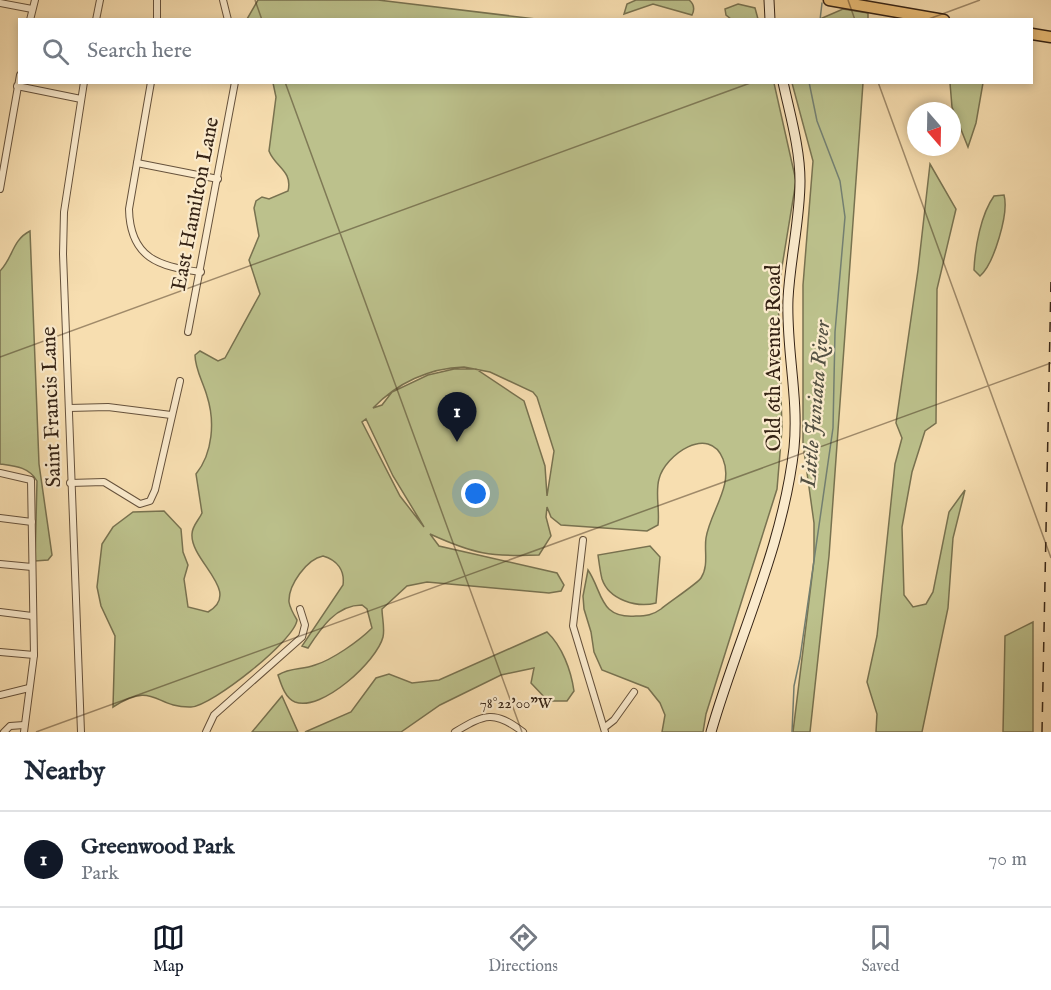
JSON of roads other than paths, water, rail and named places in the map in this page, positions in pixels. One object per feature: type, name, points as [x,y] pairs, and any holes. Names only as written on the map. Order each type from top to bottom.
[{"type":"main road","points":[[769,0],[770,18]]},
{"type":"main road","points":[[829,0],[933,18]]},
{"type":"main road","points":[[1033,34],[1051,37]]},
{"type":"main road","name":"Old 6th Avenue Road","points":[[711,732],[755,605],[786,490],[794,449],[795,411],[788,306],[799,205],[800,167],[783,84]]},
{"type":"street","points":[[30,18],[35,0]]},
{"type":"street","points":[[96,18],[100,0]]},
{"type":"street","points":[[157,0],[157,18]]},
{"type":"street","points":[[223,0],[228,18]]},
{"type":"street","points":[[0,3],[32,9]]},
{"type":"street","points":[[0,189],[18,82]]},
{"type":"street","name":"Saint Francis Lane","points":[[81,732],[70,483],[64,212],[84,84]]},
{"type":"street","points":[[151,84],[129,209],[129,225],[136,243],[160,264],[201,272]]},
{"type":"street","name":"East Hamilton Lane","points":[[188,332],[235,84]]},
{"type":"street","points":[[17,86],[81,99]]},
{"type":"street","points":[[137,163],[218,179]]},
{"type":"street","points":[[70,483],[99,481],[140,504],[150,501],[155,490],[180,381]]},
{"type":"street","points":[[69,408],[108,407],[171,415]]},
{"type":"street","points":[[0,473],[31,480],[32,522],[34,655],[24,728],[10,726],[4,732]]},
{"type":"street","points":[[0,518],[32,522]]},
{"type":"street","points":[[583,540],[573,626],[578,650],[605,730],[634,692]]},
{"type":"street","points":[[0,564],[32,567]]},
{"type":"street","points":[[206,732],[214,715],[302,637],[305,625],[300,609]]},
{"type":"street","points":[[0,612],[32,616]]},
{"type":"street","points":[[0,652],[34,655]]},
{"type":"street","points":[[0,695],[29,688]]},
{"type":"street","points":[[455,732],[478,718],[493,716],[509,722],[523,732]]},
{"type":"waterway","name":"Little Juniata River","points":[[820,18],[822,3]]},
{"type":"waterway","name":"Little Juniata River","points":[[792,732],[794,686],[833,428],[835,332],[845,217],[840,181],[817,121],[809,84]]},
{"type":"railway","points":[[1042,732],[1051,279]]},
{"type":"place","name":"Greenwood Park","points":[[457,442]]}]
